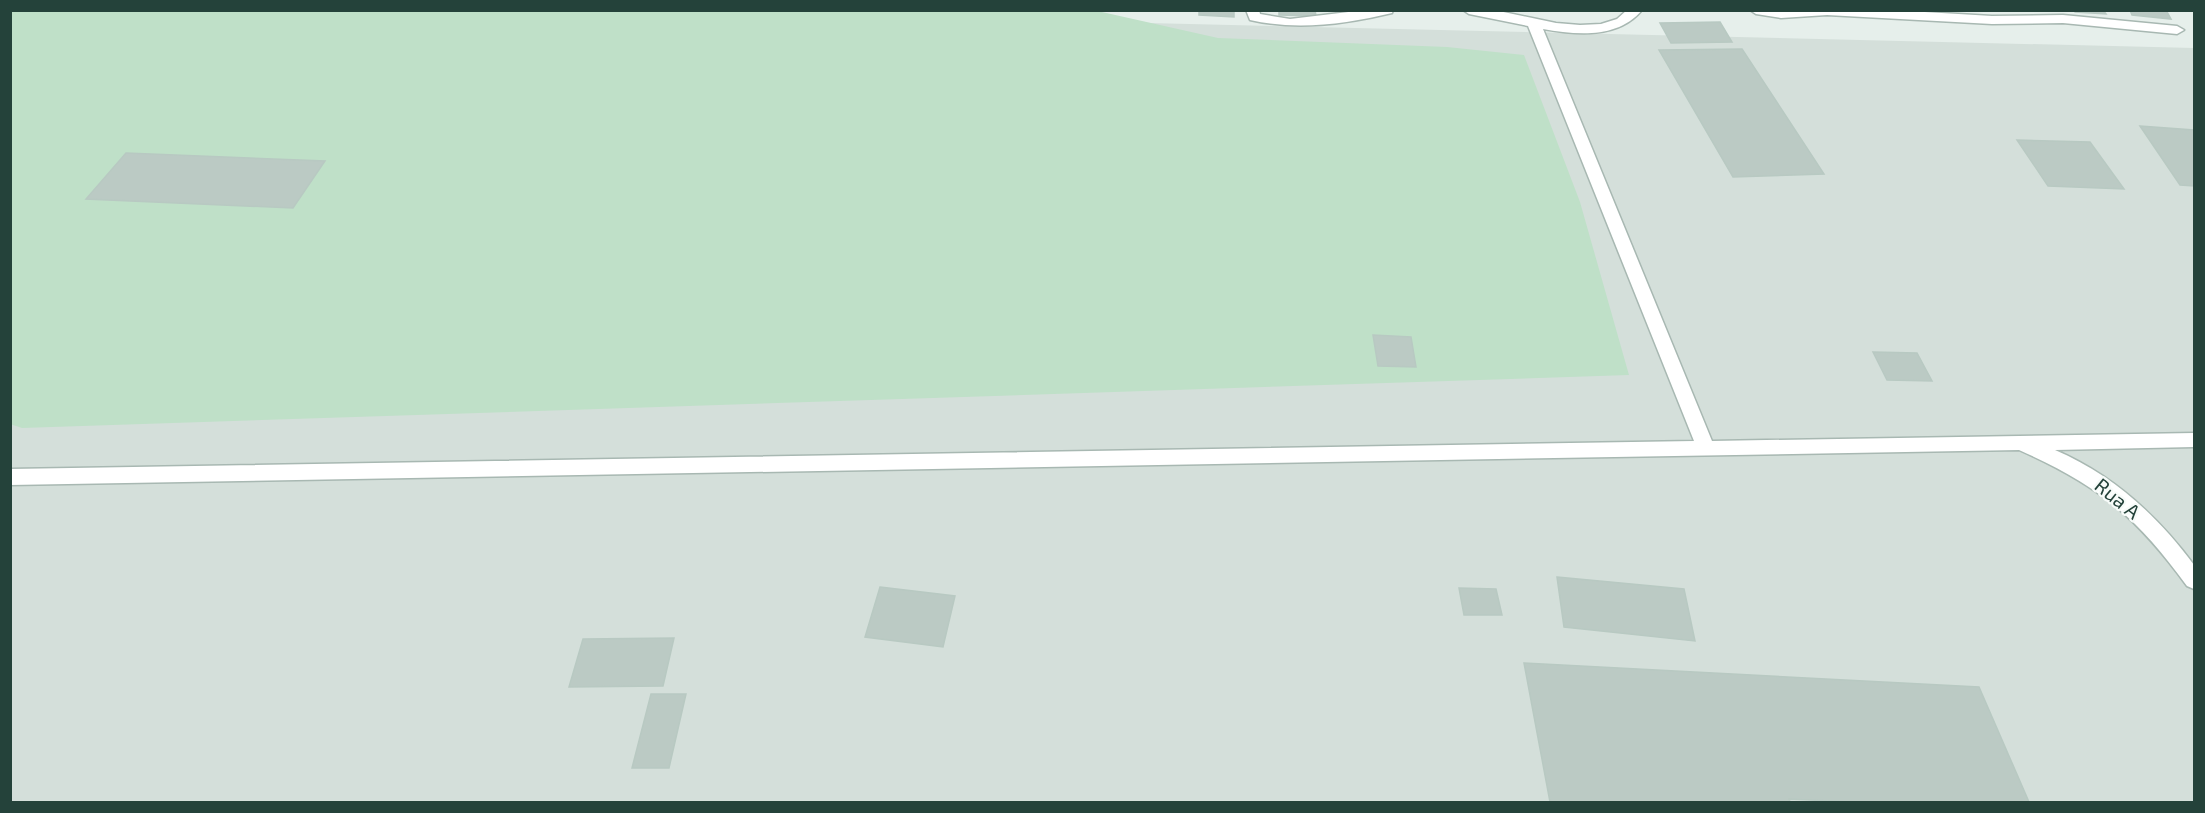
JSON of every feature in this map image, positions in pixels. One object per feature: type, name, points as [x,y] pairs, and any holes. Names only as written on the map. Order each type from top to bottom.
[{"type":"street","points":[[1252,10],[1255,16],[1290,23],[1348,18],[1387,10]]},
{"type":"street","points":[[1468,10],[1493,13],[1576,31],[1611,26],[1632,15],[1636,10]]},
{"type":"street","points":[[1756,10],[1781,14],[1827,11],[1992,20],[2063,19],[2176,30]]},
{"type":"street","points":[[1534,23],[1706,448]]},
{"type":"street","points":[[10,477],[2194,440]]},
{"type":"street","name":"Rua A","points":[[2020,443],[2073,466],[2118,496],[2143,518],[2173,551],[2194,580]]},
{"type":"shaded area","points":[[1023,10],[1024,20],[2194,48],[2194,802],[11,802],[10,11]]},
{"type":"green space","points":[[1093,10],[1218,38],[1447,47],[1524,55],[1580,202],[1629,375],[22,428],[10,424],[10,11]]},
{"type":"building","points":[[1199,10],[1234,10],[1234,17],[1199,15]]},
{"type":"building","points":[[1279,10],[1315,10],[1316,16],[1279,15]]},
{"type":"building","points":[[2074,10],[2103,10],[2106,14],[2075,12]]},
{"type":"building","points":[[2130,10],[2166,10],[2171,19],[2132,15]]},
{"type":"building","points":[[1720,22],[1732,42],[1671,43],[1660,23]]},
{"type":"building","points":[[1742,49],[1824,174],[1733,177],[1659,50]]},
{"type":"building","points":[[2140,126],[2194,130],[2194,186],[2180,185]]},
{"type":"building","points":[[2017,140],[2090,142],[2124,189],[2048,186]]},
{"type":"building","points":[[126,153],[325,161],[293,208],[86,199]]},
{"type":"building","points":[[1373,335],[1411,337],[1416,367],[1378,366]]},
{"type":"building","points":[[1873,352],[1917,353],[1932,381],[1887,380]]},
{"type":"building","points":[[1557,577],[1684,589],[1695,641],[1564,627]]},
{"type":"building","points":[[880,587],[955,596],[943,647],[865,637]]},
{"type":"building","points":[[1459,588],[1496,589],[1502,615],[1464,615]]},
{"type":"building","points":[[674,638],[663,686],[569,687],[583,639]]},
{"type":"building","points":[[1524,663],[1979,687],[2029,802],[1851,802],[1789,799],[1790,802],[1550,802]]},
{"type":"building","points":[[651,694],[686,694],[669,768],[632,768]]}]
